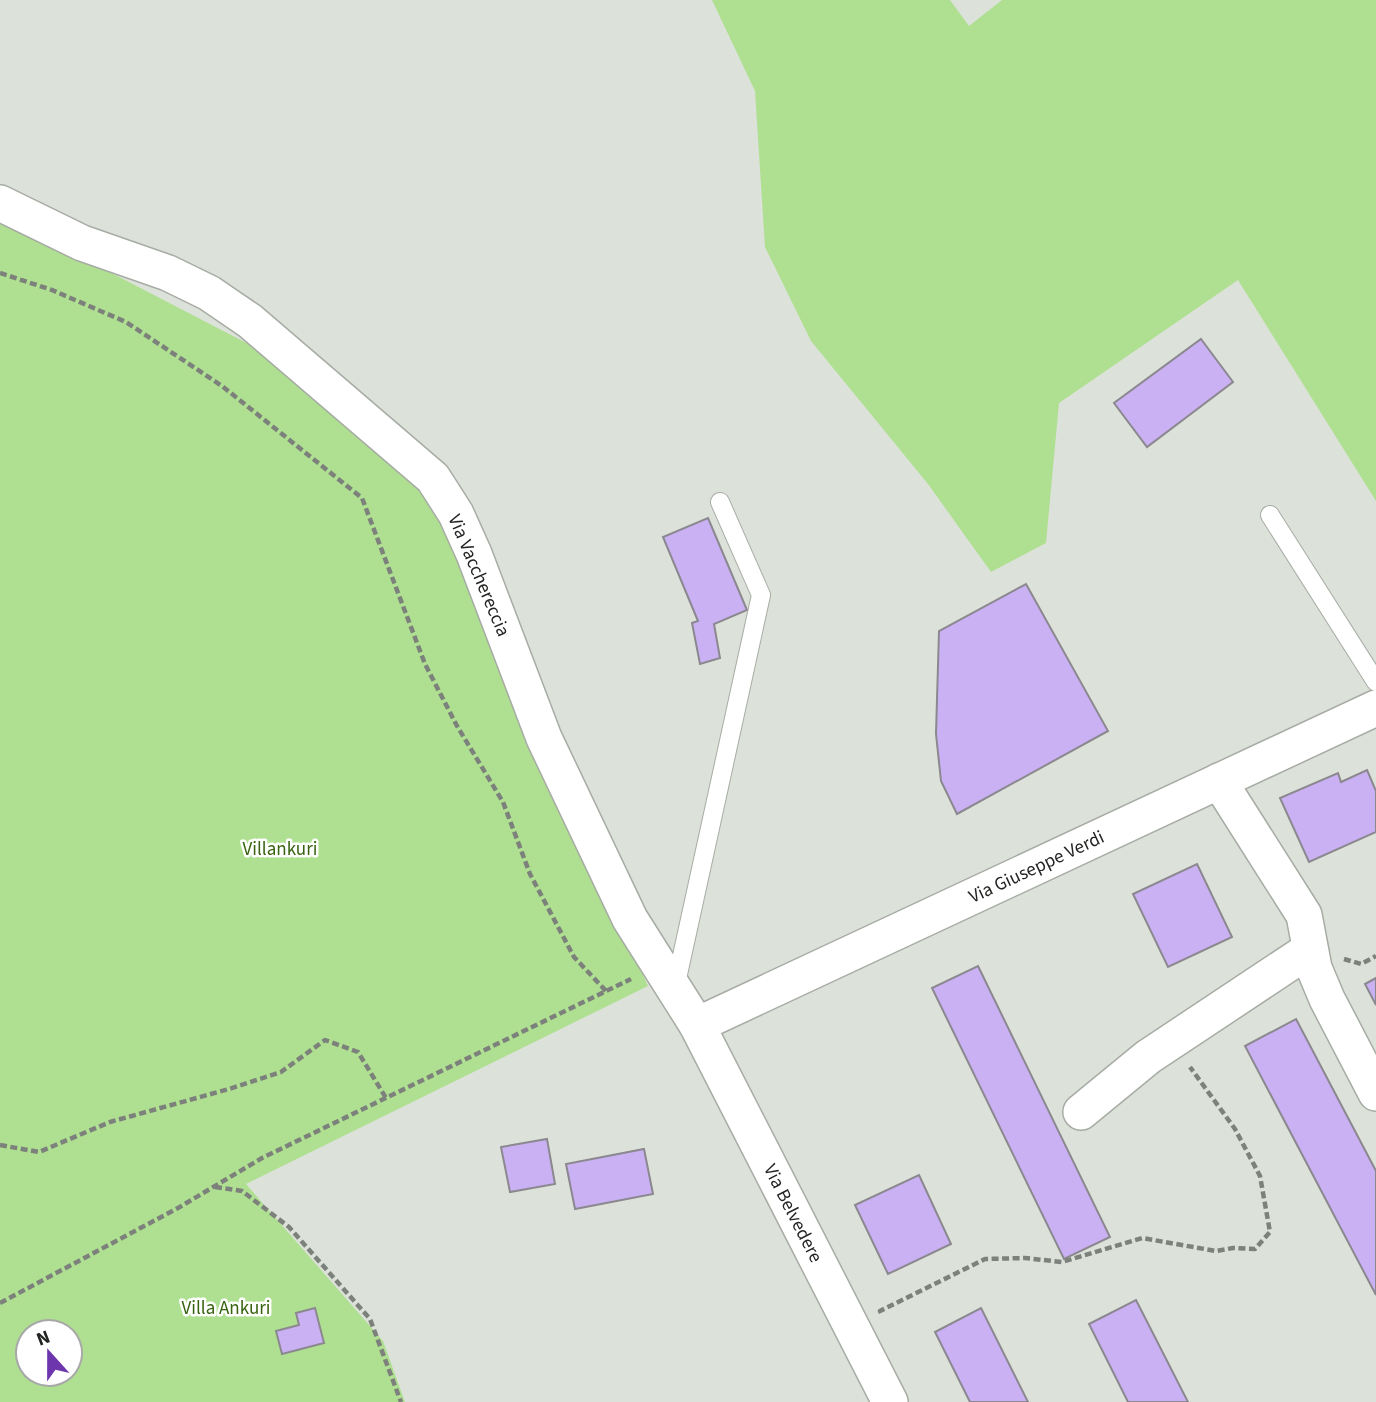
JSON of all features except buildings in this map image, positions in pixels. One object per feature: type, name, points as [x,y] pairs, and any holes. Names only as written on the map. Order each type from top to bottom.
[{"type":"street","name":"Via Vacchereccia","points":[[0,202],[82,243],[168,273],[209,293],[250,321],[433,478],[456,514],[474,554],[550,750],[630,919],[697,1025]]},
{"type":"street","name":"Via Giuseppe Verdi","points":[[697,1025],[1376,708]]},
{"type":"street","points":[[1219,781],[1304,915],[1309,950],[1327,999],[1376,1093]]},
{"type":"street","points":[[1081,1112],[1112,1084],[1190,1028],[1309,950]]},
{"type":"street","name":"Via Belvedere","points":[[697,1025],[891,1402]]},
{"type":"lane","points":[[666,979],[761,595],[720,502]]},
{"type":"lane","points":[[1270,514],[1376,682]]},
{"type":"path","points":[[0,273],[52,290],[126,321],[222,386],[362,498],[425,664],[457,726],[503,802],[530,874],[574,957],[606,991]]},
{"type":"path","points":[[0,1303],[262,1158],[606,991],[666,979]]},
{"type":"path","points":[[886,1323],[880,1311],[985,1259],[1025,1258],[1062,1262],[1142,1238],[1216,1251],[1233,1248],[1255,1249],[1270,1232],[1260,1176],[1235,1129],[1197,1079],[1182,1053],[1190,1028]]},
{"type":"path","points":[[0,1145],[39,1152],[110,1122],[229,1090],[281,1072],[326,1040],[358,1052],[386,1098]]},
{"type":"path","points":[[215,1186],[242,1191],[289,1227],[370,1319],[401,1402]]},
{"type":"green space","points":[[712,0],[950,0],[969,26],[1002,0],[1376,0],[1376,501],[1238,280],[1059,403],[1046,543],[991,572],[928,484],[811,341],[765,247],[755,91]]},
{"type":"green space","name":"Villankuri","points":[[0,215],[283,362],[425,489],[648,986],[246,1184],[383,1341],[405,1402],[0,1402]]},
{"type":"park label","name":"Villa Ankuri","points":[[226,1307]]}]
